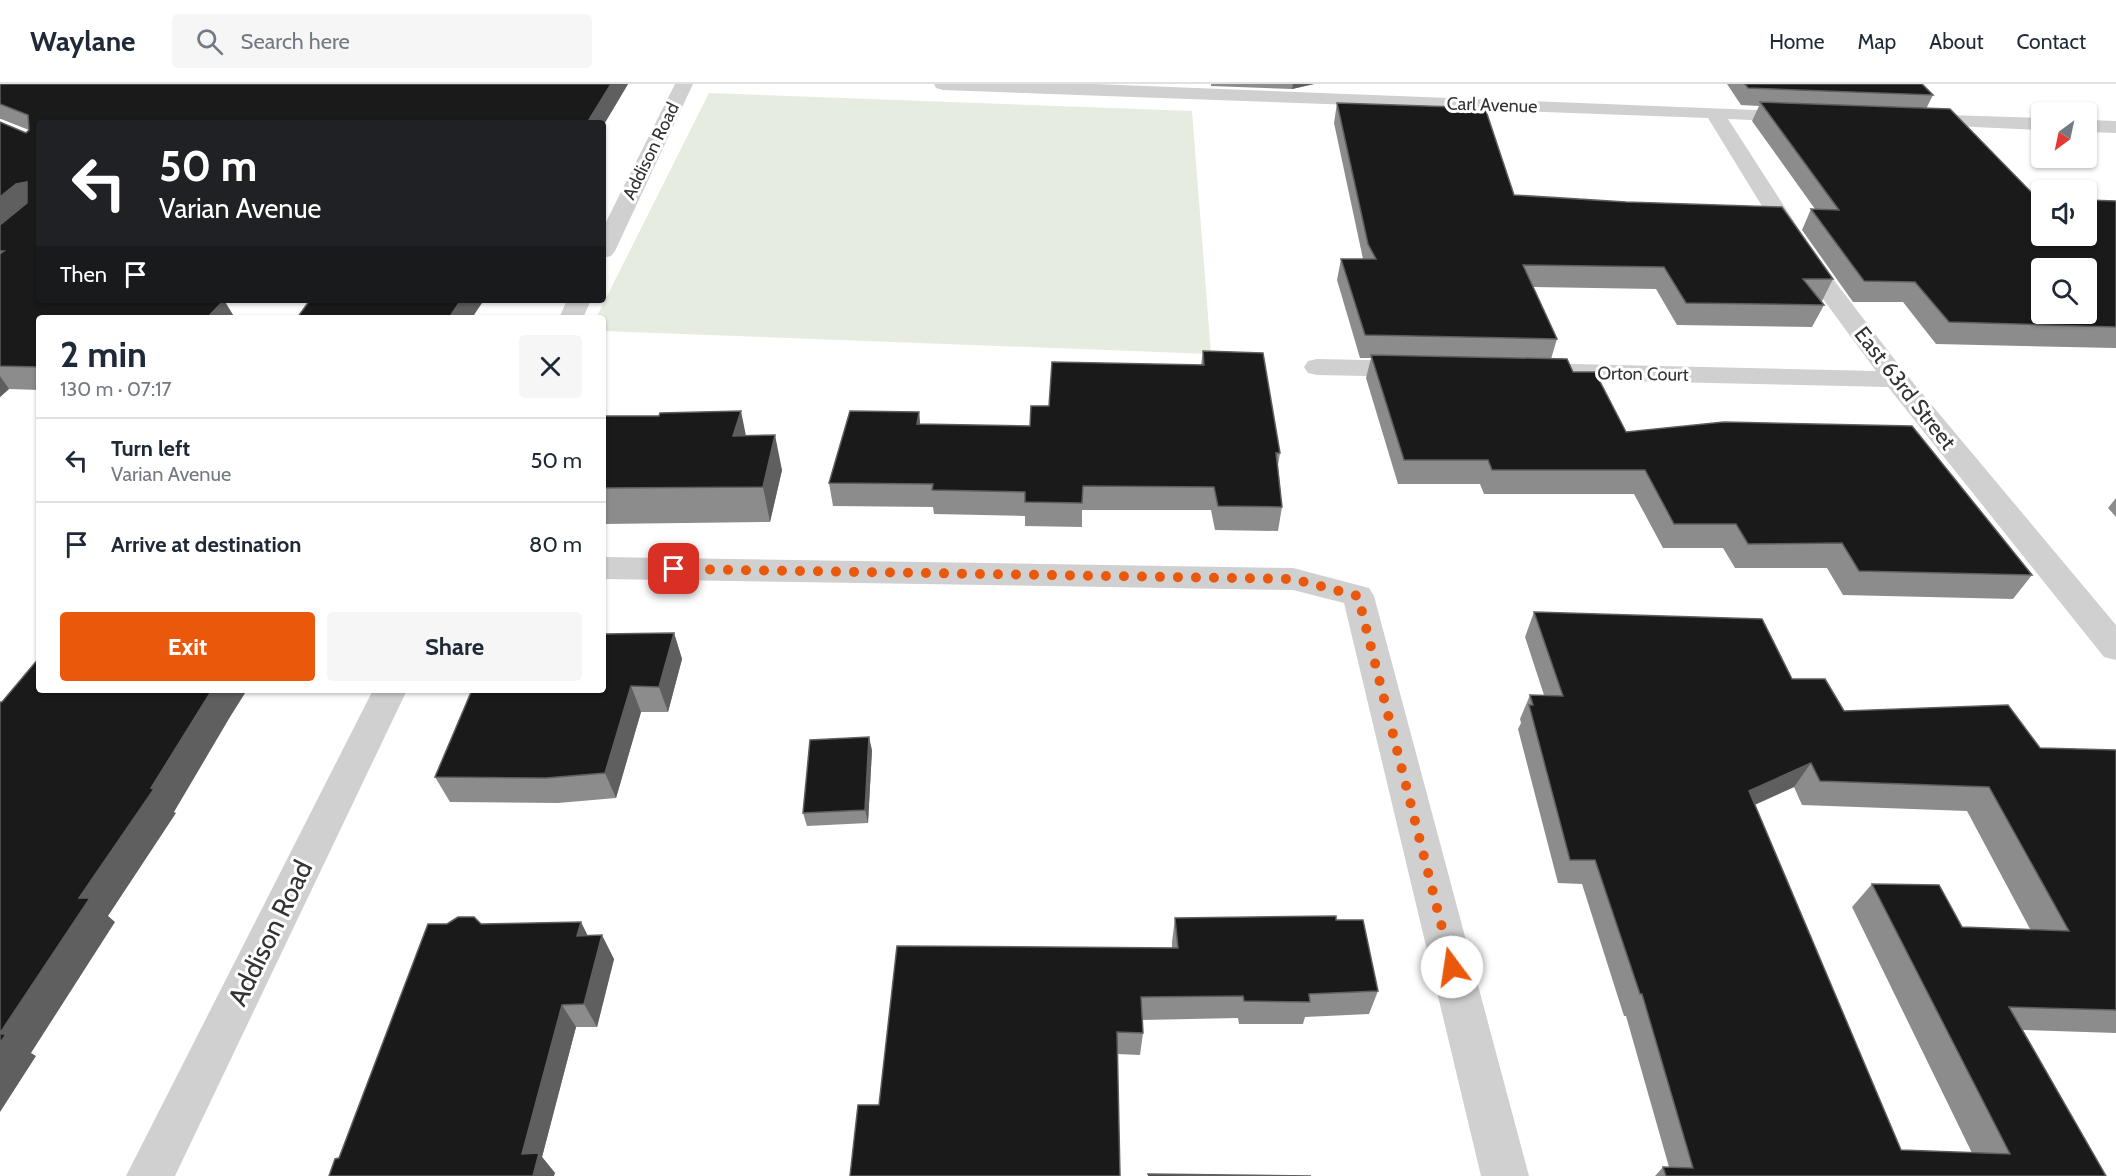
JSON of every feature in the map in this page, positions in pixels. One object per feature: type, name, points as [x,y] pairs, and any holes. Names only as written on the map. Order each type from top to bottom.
[{"type":"street","name":"Addison Road","points":[[606,240],[684,84]]},
{"type":"street","name":"Carl Avenue","points":[[944,84],[1819,117]]},
{"type":"street","name":"East 63rd Street","points":[[1714,113],[1810,265],[1896,379],[2116,648]]},
{"type":"street","points":[[1901,119],[2031,124]]},
{"type":"street","points":[[2097,126],[2116,127]]},
{"type":"street","points":[[1317,367],[1437,370]]},
{"type":"street","name":"Orton Court","points":[[1508,371],[1896,379]]},
{"type":"street","points":[[606,568],[1293,579],[1358,596],[1505,1176]]},
{"type":"street","name":"Addison Road","points":[[150,1176],[389,693]]},
{"type":"shaded area","points":[[709,93],[1192,111],[1211,354],[606,331],[606,315],[598,315],[604,303],[606,303],[606,298]]},
{"type":"building","points":[[0,84],[611,84],[589,120],[36,120],[36,303],[221,303],[210,315],[36,315],[36,367],[0,366],[0,254],[4,251],[0,251],[0,225],[27,203],[27,182],[16,184],[0,197],[0,122],[26,133],[29,130],[28,115],[0,104]]},
{"type":"building","points":[[1745,84],[1922,84],[1933,95],[1748,88]]},
{"type":"building","points":[[1760,102],[1950,109],[2031,192],[2031,246],[2097,246],[2097,200],[2116,201],[2116,327],[1949,322],[1915,282],[1864,281],[1811,209],[1839,210]]},
{"type":"building","points":[[1337,103],[1485,108],[1514,195],[1626,202],[1782,207],[1833,279],[1803,279],[1824,305],[1686,303],[1664,267],[1523,265],[1557,339],[1365,335],[1341,259],[1376,259],[1368,244]]},
{"type":"building","points":[[308,303],[459,303],[451,315],[299,315]]},
{"type":"building","points":[[1203,351],[1263,353],[1280,453],[1276,453],[1282,507],[1218,506],[1214,487],[1083,486],[1082,503],[1025,502],[1025,492],[932,490],[933,484],[829,483],[850,411],[919,412],[917,424],[1030,426],[1031,406],[1049,406],[1052,362],[1204,365]]},
{"type":"building","points":[[1371,355],[1567,359],[1573,372],[1595,372],[1626,432],[1724,422],[1912,426],[2032,575],[1859,571],[1842,543],[1748,544],[1736,524],[1674,524],[1645,470],[1492,470],[1488,460],[1404,460]]},
{"type":"building","points":[[741,411],[733,436],[775,435],[763,487],[606,488],[606,416],[659,416],[660,413]]},
{"type":"building","points":[[1534,612],[1762,619],[1792,679],[1825,679],[1844,711],[2008,705],[2040,748],[2116,750],[2116,1010],[2009,1007],[2106,1176],[1666,1176],[1663,1167],[1693,1168],[1642,994],[1640,994],[1595,860],[1570,860],[1529,705],[1533,705],[1530,695],[1563,696]],"holes":[[[1811,763],[1820,781],[1989,787],[2069,931],[1962,927],[1939,885],[1872,884],[2010,1154],[1901,1150],[1749,791]]]},
{"type":"building","points":[[674,633],[659,687],[631,686],[605,773],[546,778],[435,777],[471,693],[606,693],[606,634]]},
{"type":"building","points":[[36,662],[36,693],[210,693],[151,788],[154,789],[79,898],[90,898],[0,1033],[0,702]]},
{"type":"building","points":[[869,737],[865,810],[803,813],[810,740]]},
{"type":"building","points":[[1336,916],[1336,920],[1363,920],[1378,991],[1309,994],[1310,1002],[1244,1001],[1243,996],[1141,997],[1143,1033],[1117,1032],[1120,1176],[850,1176],[858,1105],[879,1105],[897,946],[1178,948],[1175,918]]},
{"type":"building","points":[[458,917],[474,917],[481,924],[581,922],[577,936],[602,935],[584,1004],[562,1005],[522,1154],[539,1153],[533,1176],[329,1176],[335,1159],[339,1158],[428,924],[447,924]]},
{"type":"building","points":[[0,1034],[6,1034],[0,1043]]},
{"type":"building","points":[[1148,1174],[1311,1176],[1149,1176]]},
{"type":"route","points":[[674,569],[1293,579],[1358,596],[1452,967]]}]
